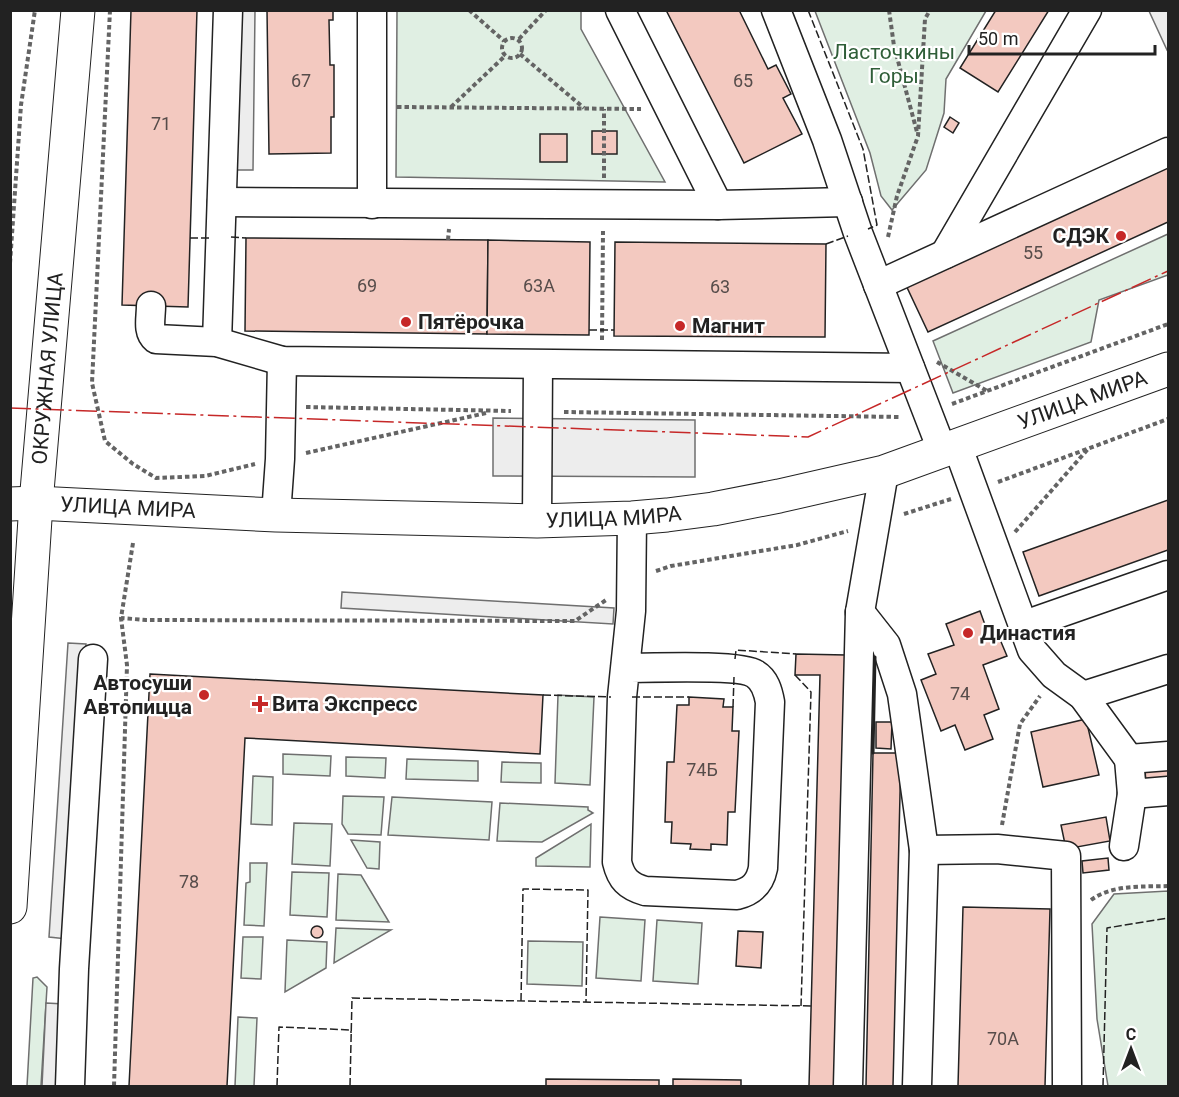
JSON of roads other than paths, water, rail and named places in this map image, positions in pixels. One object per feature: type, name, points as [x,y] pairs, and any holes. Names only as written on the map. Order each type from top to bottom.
[{"type":"main road","name":"ОКРУЖНАЯ УЛИЦА","points":[[10,907],[23,504],[78,10]]},
{"type":"main road","name":"УЛИЦА МИРА","points":[[23,504],[276,515],[537,520],[632,518],[713,509],[884,471],[1168,369]]},
{"type":"lane","points":[[217,342],[228,10]]},
{"type":"lane","points":[[372,10],[372,204]]},
{"type":"lane","points":[[620,10],[718,205]]},
{"type":"lane","points":[[776,10],[827,140],[899,341],[928,412],[949,447],[997,552],[1025,625],[1032,650],[1054,675],[1083,696],[1129,759],[1132,794],[1124,846]]},
{"type":"lane","points":[[945,254],[1087,10]]},
{"type":"lane","points":[[878,285],[1168,152]]},
{"type":"lane","points":[[222,202],[718,205],[848,202]]},
{"type":"lane","points":[[151,306],[150,330],[156,339],[217,342],[282,361],[910,368]]},
{"type":"lane","points":[[276,515],[280,459],[282,361]]},
{"type":"lane","points":[[537,520],[538,365]]},
{"type":"lane","points":[[848,1086],[860,612],[884,471]]},
{"type":"lane","points":[[625,668],[734,669],[755,674],[764,682],[771,702],[763,868],[755,887],[746,893],[737,896],[645,891],[634,888],[619,873],[617,862],[622,697],[625,668],[631,611],[632,518]]},
{"type":"lane","points":[[1025,625],[1168,575]]},
{"type":"lane","points":[[860,612],[886,645],[902,694],[924,850],[917,1086]]},
{"type":"lane","points":[[70,1086],[74,969],[93,659]]},
{"type":"lane","points":[[1083,696],[1168,669]]},
{"type":"lane","points":[[1129,759],[1168,756]]},
{"type":"lane","points":[[1132,794],[1168,791]]},
{"type":"lane","points":[[924,850],[997,849],[1066,856],[1067,1086]]},
{"type":"place","name":"СДЭК","points":[[1121,236]]},
{"type":"place","name":"Пятёрочка","points":[[406,322]]},
{"type":"place","name":"Магнит","points":[[680,326]]},
{"type":"place","name":"Династия","points":[[968,633]]},
{"type":"place","name":"Автосуши Автопицца","points":[[204,695]]},
{"type":"place","name":"Вита Экспресс","points":[[260,704]]},
{"type":"park label","name":"Ласточкины Горы","points":[[894,64]]}]
